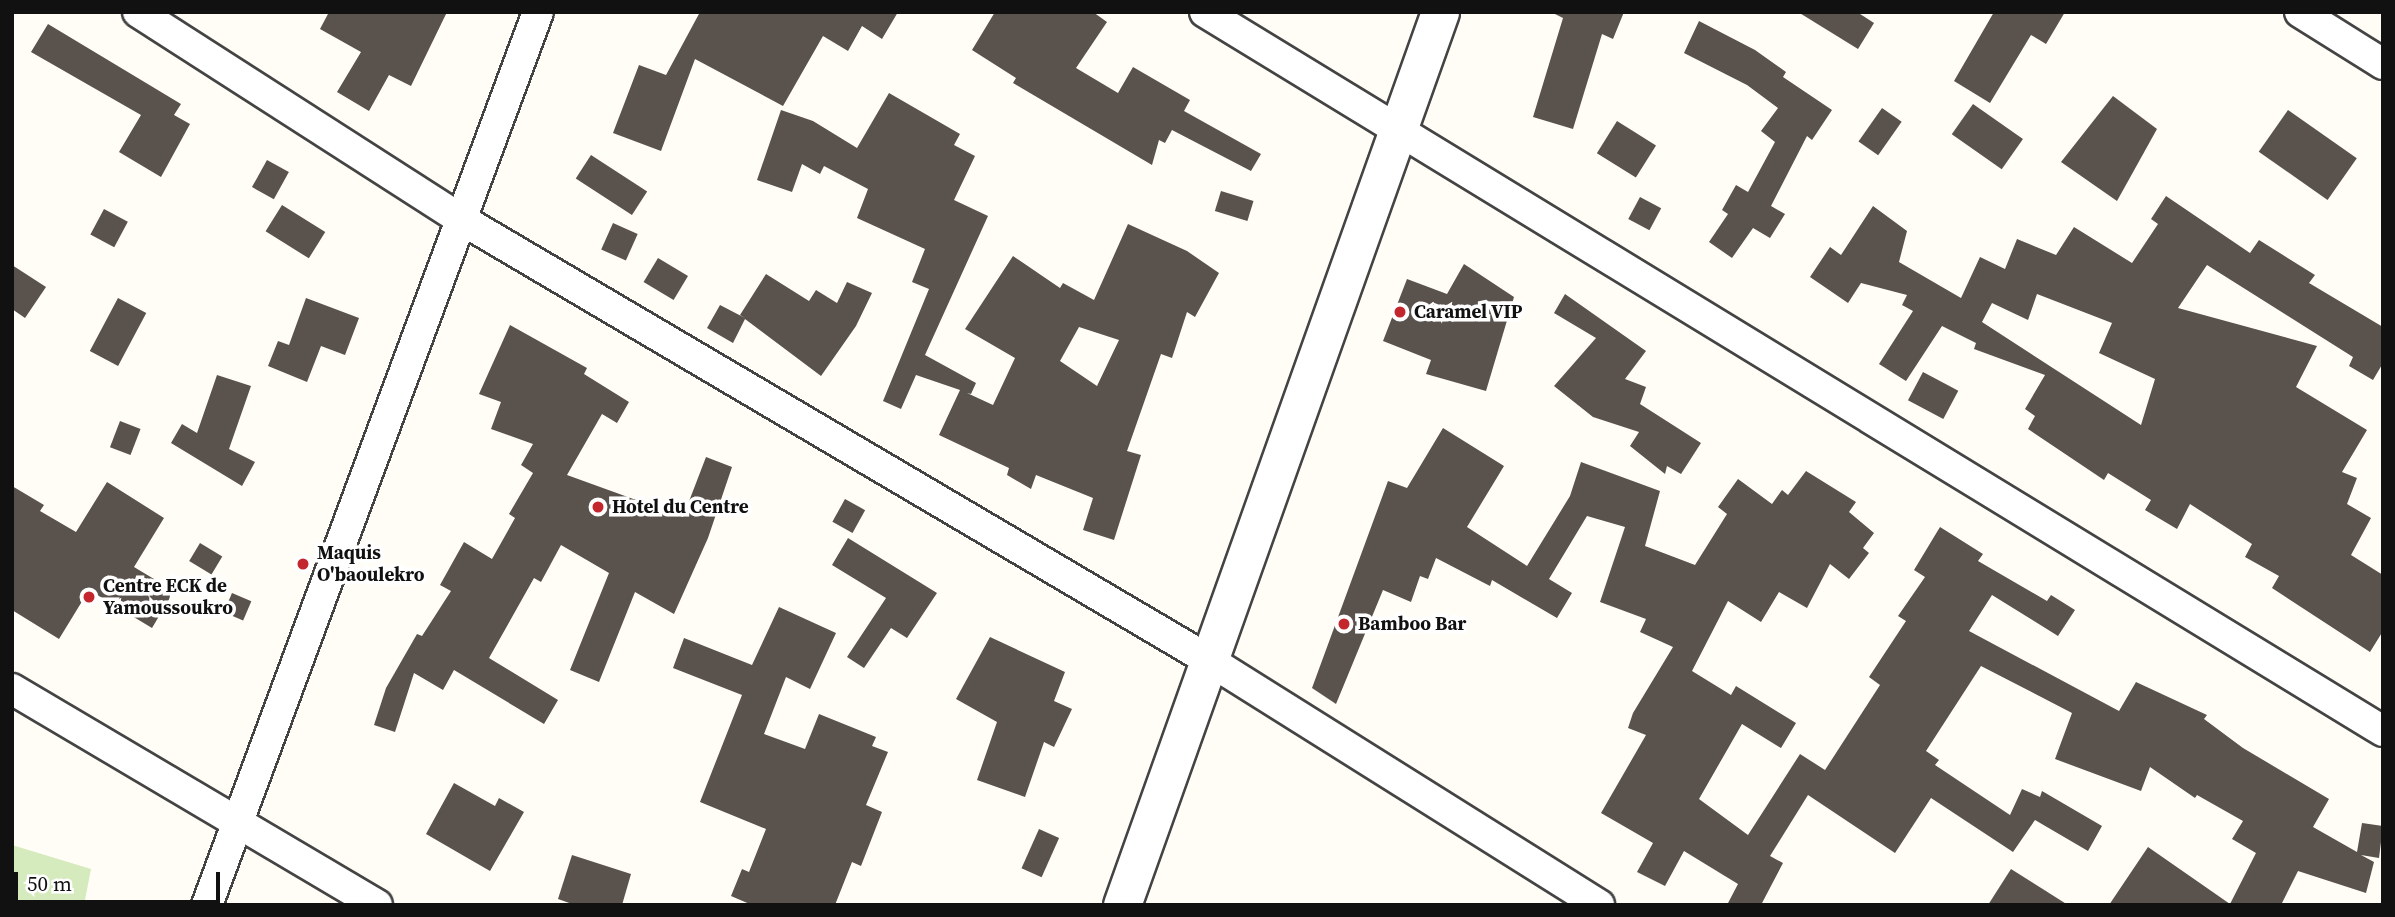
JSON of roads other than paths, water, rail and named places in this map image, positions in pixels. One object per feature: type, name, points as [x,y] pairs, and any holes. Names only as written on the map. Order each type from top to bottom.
[{"type":"street","points":[[138,12],[459,218],[1207,659],[1599,905]]},
{"type":"street","points":[[207,905],[459,218],[538,12]]},
{"type":"street","points":[[1205,12],[2383,731]]},
{"type":"street","points":[[1122,905],[1207,659],[1440,12]]},
{"type":"street","points":[[2300,12],[2383,64]]},
{"type":"street","points":[[12,689],[377,905]]},
{"type":"place","name":"Caramel VIP","points":[[1400,312]]},
{"type":"place","name":"Hotel du Centre","points":[[598,507]]},
{"type":"place","name":"Maquis O'baoulekro","points":[[303,564]]},
{"type":"place","name":"Centre ECK de Yamoussoukro","points":[[89,597]]},
{"type":"place","name":"Bamboo Bar","points":[[1344,624]]}]
